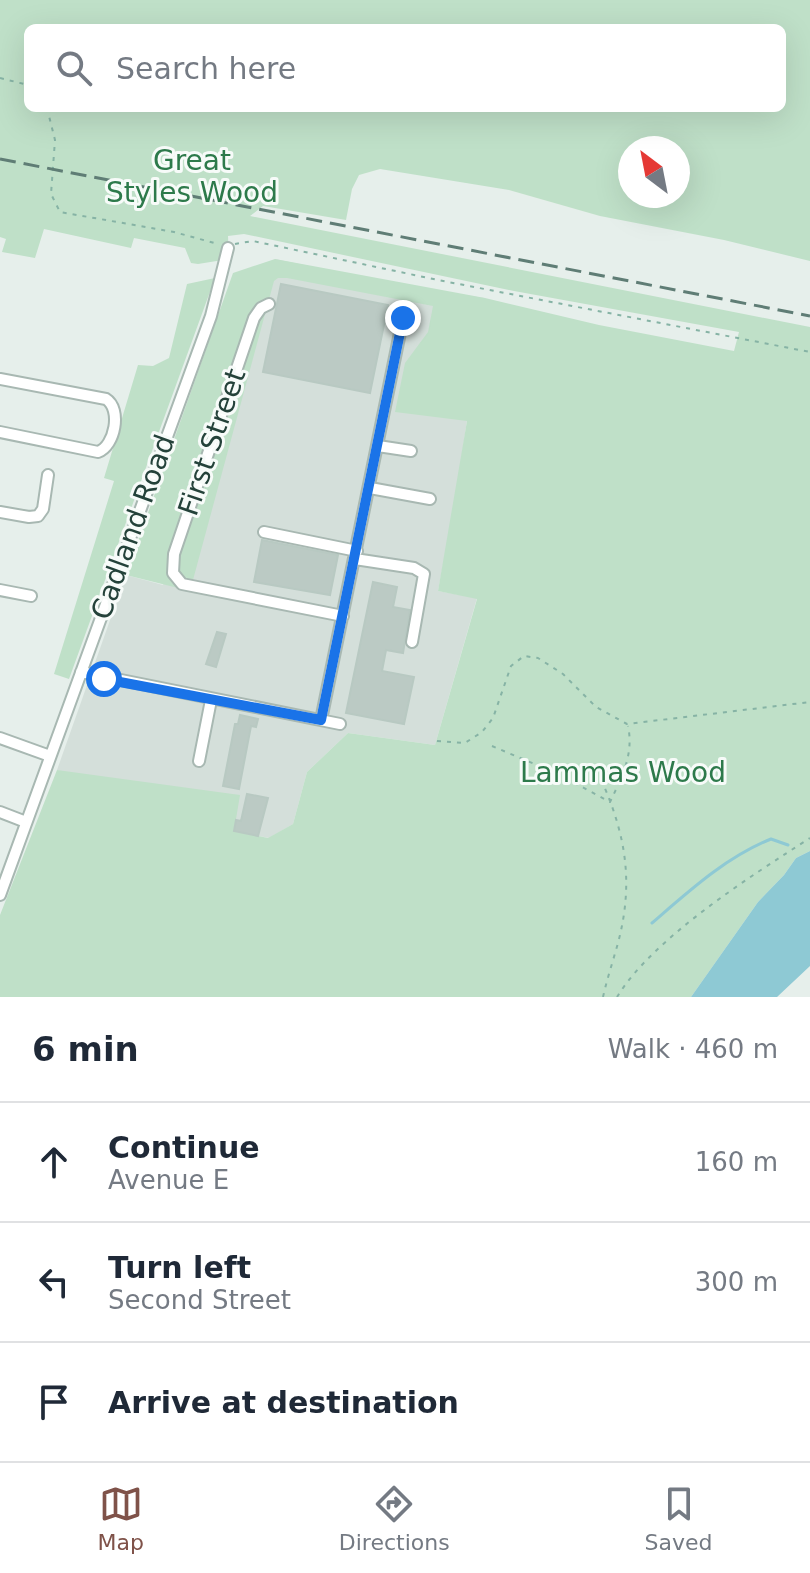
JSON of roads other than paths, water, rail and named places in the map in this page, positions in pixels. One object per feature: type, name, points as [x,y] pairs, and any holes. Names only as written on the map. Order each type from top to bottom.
[{"type":"street","name":"Cadland Road","points":[[0,895],[211,316],[228,248]]},
{"type":"street","name":"First Street","points":[[269,304],[261,308],[254,318],[174,554],[173,573],[182,584],[343,616]]},
{"type":"street","points":[[321,720],[403,318]]},
{"type":"street","points":[[0,379],[106,399],[115,409],[110,443],[98,452],[0,432]]},
{"type":"street","points":[[378,446],[411,451]]},
{"type":"street","points":[[0,512],[38,516],[43,509],[48,475]]},
{"type":"street","points":[[370,488],[430,499]]},
{"type":"street","points":[[264,532],[414,568],[424,574],[412,642]]},
{"type":"street","points":[[0,590],[31,596]]},
{"type":"street","points":[[81,672],[340,724]]},
{"type":"street","points":[[199,761],[211,700]]},
{"type":"street","points":[[0,738],[50,756]]},
{"type":"street","points":[[6,814],[26,822]]},
{"type":"water","points":[[810,851],[810,966],[777,997],[691,997],[758,902],[796,858]]},
{"type":"waterway","points":[[652,923],[708,876],[754,846],[771,839],[788,845]]},
{"type":"railway","points":[[0,159],[810,316]]},
{"type":"park label","name":"Great Styles Wood","points":[[192,176]]},
{"type":"park label","name":"Lammas Wood","points":[[623,772]]}]
